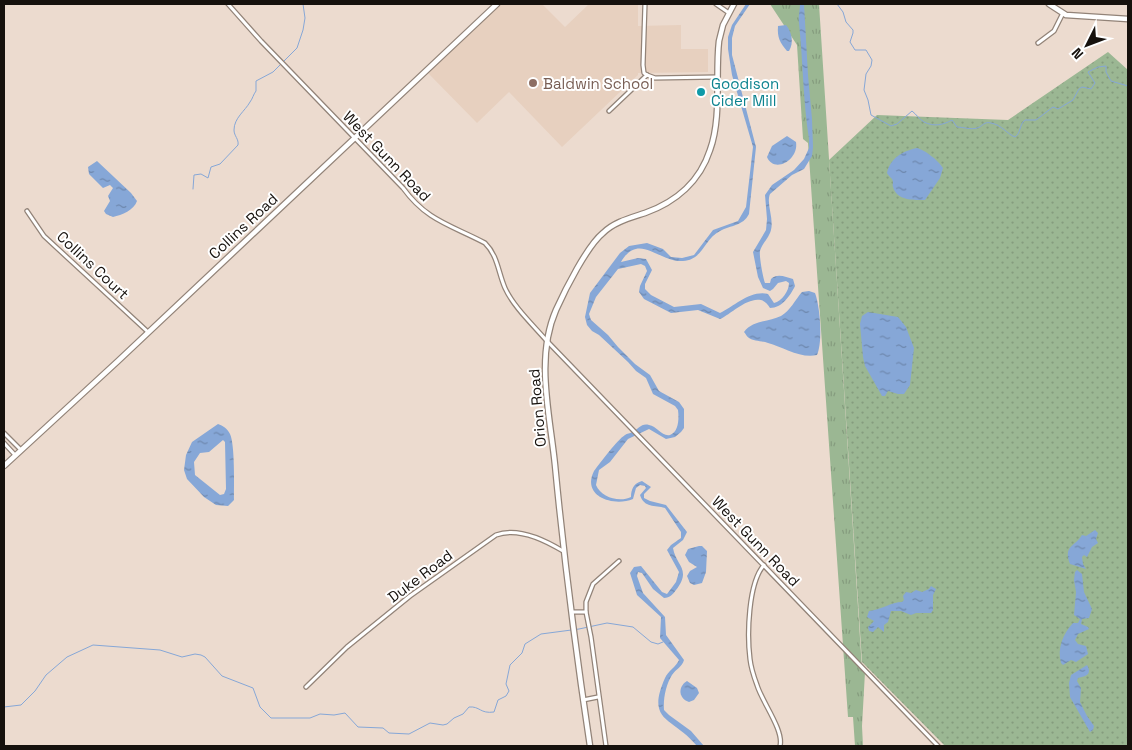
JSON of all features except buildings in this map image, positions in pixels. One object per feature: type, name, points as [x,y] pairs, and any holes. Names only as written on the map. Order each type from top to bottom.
[{"type":"street","name":"West Gunn Road","points":[[228,4],[421,209],[485,243],[491,249],[496,258],[505,289],[513,302],[546,340],[938,746]]},
{"type":"street","points":[[645,4],[644,73],[655,78],[716,77]]},
{"type":"street","points":[[716,4],[729,13],[734,4]]},
{"type":"street","points":[[1049,4],[1063,13],[1073,16],[1128,19]]},
{"type":"street","name":"Collins Road","points":[[4,466],[355,138],[494,5]]},
{"type":"street","name":"Orion Road","points":[[590,746],[563,551],[545,374],[546,340],[559,304],[595,240],[609,228],[655,209],[679,195],[700,172],[710,153],[714,139],[719,41],[722,25],[729,13]]},
{"type":"street","points":[[1038,43],[1054,31],[1063,13]]},
{"type":"street","points":[[609,111],[647,75]]},
{"type":"street","name":"Collins Court","points":[[27,211],[44,236],[148,332]]},
{"type":"street","points":[[4,433],[20,450]]},
{"type":"street","points":[[4,443],[15,455]]},
{"type":"street","name":"Duke Road","points":[[306,687],[347,647],[410,596],[496,535],[505,531],[522,533],[556,546],[563,551]]},
{"type":"street","points":[[606,746],[586,602],[593,584],[619,560]]},
{"type":"street","points":[[764,565],[758,572],[752,590],[750,659],[757,687],[780,736],[780,746]]},
{"type":"street","points":[[572,612],[586,612]]},
{"type":"street","points":[[583,700],[598,697]]},
{"type":"shaded area","name":"Baldwin School","points":[[501,4],[542,4],[565,27],[589,4],[638,4],[638,26],[681,25],[681,49],[708,49],[708,72],[638,73],[562,147],[509,92],[477,123],[428,73]]},
{"type":"green space","points":[[770,4],[819,4],[862,669],[865,672],[862,726],[863,746],[855,746],[853,717],[848,717],[808,143],[803,139],[797,45]]},
{"type":"green space","points":[[1108,52],[1128,70],[1128,746],[945,746],[862,662],[829,160],[877,115],[1008,120]]},
{"type":"water","points":[[746,4],[750,4],[735,26],[732,38],[732,55],[756,147],[749,214],[740,223],[720,231],[690,260],[674,260],[650,251],[635,249],[628,253],[621,262],[638,258],[646,259],[652,270],[645,284],[645,289],[651,295],[674,307],[701,304],[720,313],[755,294],[768,294],[774,303],[784,295],[789,286],[789,283],[786,281],[778,283],[770,291],[763,288],[758,277],[753,252],[766,230],[765,195],[772,185],[794,170],[804,159],[809,148],[799,21],[800,4],[804,4],[812,119],[812,156],[804,169],[792,175],[770,194],[769,202],[772,225],[760,254],[765,283],[770,283],[771,279],[776,276],[793,279],[795,286],[791,294],[778,306],[770,308],[764,301],[750,301],[720,319],[698,310],[671,313],[644,299],[639,292],[647,271],[645,266],[641,264],[618,269],[596,297],[589,314],[591,320],[635,364],[650,375],[659,391],[679,402],[684,409],[684,428],[681,432],[675,437],[666,439],[649,429],[628,439],[610,462],[599,470],[596,485],[606,496],[626,499],[631,497],[637,483],[642,481],[651,487],[644,494],[644,498],[666,505],[687,532],[683,540],[673,548],[682,568],[683,577],[681,583],[671,596],[664,598],[653,589],[642,573],[638,572],[637,576],[643,593],[665,617],[666,635],[684,660],[668,683],[664,710],[691,731],[704,746],[697,746],[660,712],[658,704],[665,678],[679,660],[660,638],[661,617],[637,595],[630,573],[634,567],[641,566],[662,592],[667,594],[676,582],[679,572],[667,550],[681,538],[681,532],[665,508],[644,502],[640,495],[646,488],[645,486],[640,485],[636,488],[633,499],[617,502],[602,498],[596,493],[592,487],[591,480],[594,471],[626,434],[646,425],[652,426],[667,435],[673,433],[678,424],[678,410],[675,406],[653,394],[646,378],[636,371],[599,335],[592,331],[587,325],[585,317],[590,293],[620,253],[629,246],[647,243],[663,249],[671,257],[682,258],[694,255],[713,230],[738,221],[746,207],[753,147],[732,75],[728,37],[732,25]]},
{"type":"water","points":[[786,25],[792,38],[789,51],[782,45],[778,33],[778,26]]},
{"type":"water","points":[[787,136],[796,142],[794,154],[785,163],[775,164],[770,162],[767,157],[772,146]]},
{"type":"water","points":[[917,148],[932,156],[943,168],[940,178],[925,200],[906,199],[898,195],[893,187],[892,179],[887,173],[894,159],[907,151]]},
{"type":"water","points":[[97,161],[137,201],[127,212],[113,217],[104,211],[110,201],[108,196],[113,188],[110,185],[103,188],[89,174],[88,167]]},
{"type":"water","points":[[809,291],[815,293],[819,315],[820,342],[817,355],[798,354],[768,343],[753,340],[744,332],[756,323],[781,316],[790,308],[802,292]]},
{"type":"water","points":[[868,312],[898,317],[906,327],[914,348],[910,385],[904,394],[888,391],[885,396],[882,396],[865,366],[860,324],[862,316]]},
{"type":"water","points":[[218,424],[228,430],[232,439],[234,500],[228,506],[216,505],[204,497],[187,479],[184,470],[186,455],[192,442]],"holes":[[[223,440],[225,442],[226,489],[224,494],[220,495],[195,475],[194,462],[200,453],[209,452]]]},
{"type":"water","points":[[1095,530],[1098,533],[1096,539],[1098,543],[1092,547],[1087,557],[1084,555],[1082,557],[1086,569],[1070,564],[1068,553],[1071,547],[1082,535],[1086,536]]},
{"type":"water","points":[[702,546],[707,551],[706,572],[702,583],[694,585],[690,583],[687,576],[690,571],[697,567],[689,562],[685,555],[688,549]]},
{"type":"water","points":[[1077,570],[1082,574],[1084,592],[1092,609],[1089,618],[1082,619],[1081,624],[1089,629],[1078,634],[1075,640],[1078,644],[1086,646],[1088,654],[1076,662],[1071,660],[1063,665],[1060,657],[1062,641],[1069,627],[1073,623],[1078,623],[1080,619],[1074,615],[1076,592],[1074,580]]},
{"type":"water","points":[[931,586],[936,589],[933,595],[933,610],[931,613],[911,615],[901,611],[891,611],[888,622],[884,625],[884,632],[878,627],[873,632],[869,631],[868,627],[874,621],[867,617],[869,611],[902,602],[906,592],[911,593],[916,590],[922,592]]},
{"type":"water","points":[[1087,665],[1089,673],[1078,678],[1077,681],[1081,688],[1080,702],[1094,726],[1090,732],[1070,697],[1069,683],[1071,675]]},
{"type":"water","points":[[687,681],[697,688],[699,693],[694,700],[689,702],[681,696],[682,686]]},
{"type":"waterway","points":[[193,189],[194,175],[201,174],[208,178],[211,167],[220,164],[238,145],[234,126],[256,91],[256,81],[273,72],[297,48],[305,18],[303,4]]},
{"type":"waterway","points":[[837,4],[843,12],[846,22],[853,30],[850,42],[855,50],[866,50],[872,60],[866,74],[864,90],[871,115],[891,126],[897,124],[912,111],[928,124],[942,124],[952,120],[957,127],[972,129],[989,123],[995,124],[1015,137],[1025,120],[1036,120],[1053,107],[1058,109],[1073,100],[1082,87],[1091,89],[1095,83],[1088,72],[1098,67],[1106,66],[1106,72],[1111,81],[1128,86]]},
{"type":"waterway","points":[[4,707],[21,705],[35,691],[46,675],[67,657],[93,645],[160,650],[182,657],[195,654],[201,655],[222,676],[253,688],[260,707],[271,718],[310,718],[320,714],[334,715],[345,713],[358,727],[383,728],[389,733],[409,734],[430,723],[447,724],[463,714],[469,707],[486,712],[494,712],[498,700],[506,696],[509,691],[506,684],[510,665],[522,653],[525,644],[541,634],[607,623],[633,627],[651,642],[658,644],[663,642]]},
{"type":"place","name":"Baldwin School","points":[[533,83]]},
{"type":"place","name":"Goodison Cider Mill","points":[[701,92]]}]
